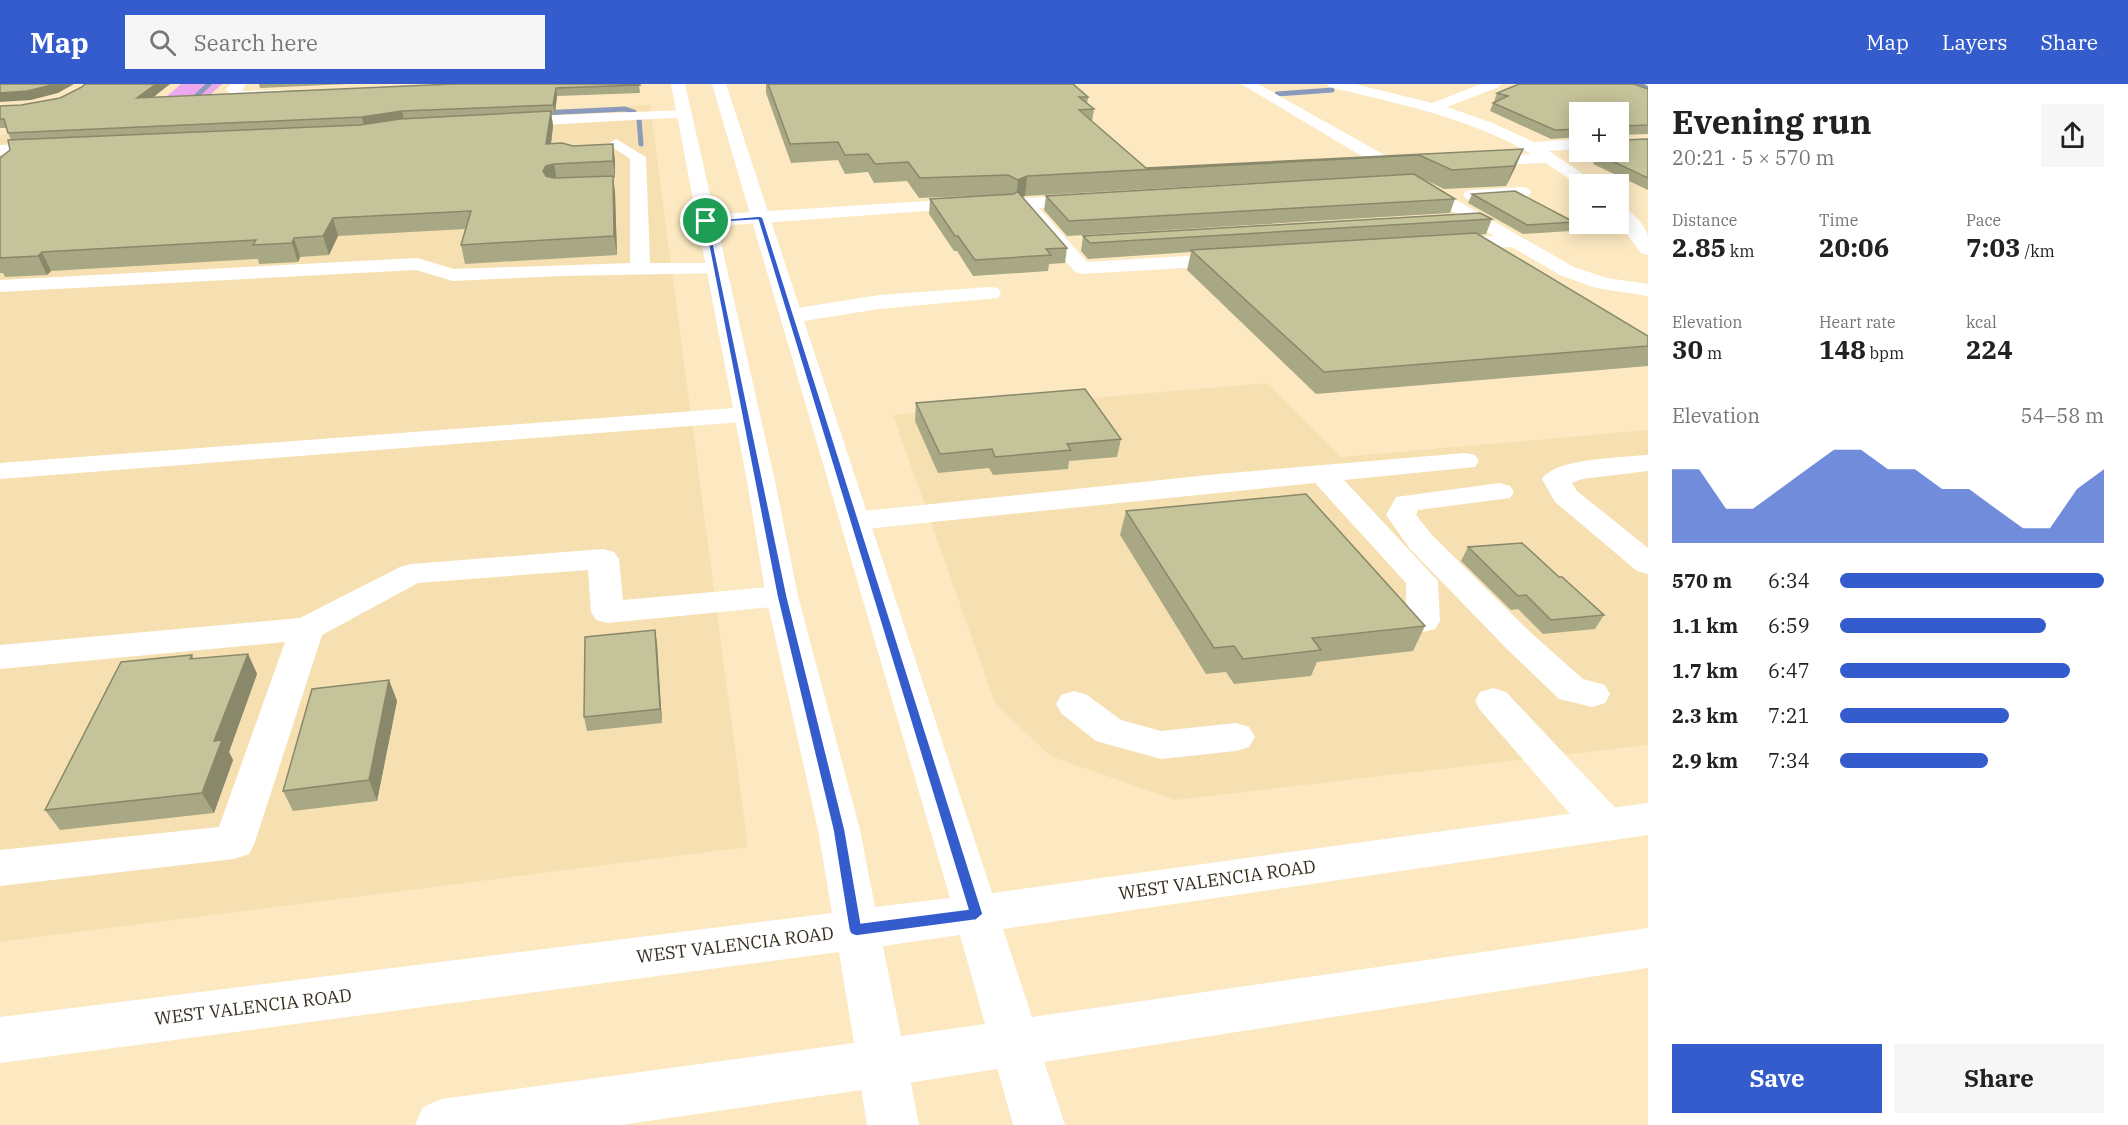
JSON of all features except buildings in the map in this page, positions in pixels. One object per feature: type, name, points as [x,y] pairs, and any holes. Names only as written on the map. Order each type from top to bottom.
[{"type":"main road","points":[[678,84],[782,596],[839,830],[893,1125]]},
{"type":"main road","points":[[719,84],[1039,1125]]},
{"type":"main road","points":[[1248,84],[1390,174]]},
{"type":"main road","points":[[1334,84],[1432,108],[1493,129],[1532,147],[1574,174]]},
{"type":"main road","points":[[1432,108],[1494,84]]},
{"type":"main road","points":[[238,89],[295,94]]},
{"type":"main road","points":[[494,123],[684,114]]},
{"type":"main road","points":[[1532,147],[1569,145]]},
{"type":"main road","points":[[0,150],[70,147]]},
{"type":"main road","points":[[618,150],[638,157],[633,184],[640,269]]},
{"type":"main road","points":[[1414,204],[1445,193],[1522,184],[1463,170],[1549,158]]},
{"type":"main road","points":[[1357,166],[1390,174],[1413,173],[1445,193],[1478,219],[1581,278],[1603,284],[1648,290]]},
{"type":"main road","points":[[1107,199],[1025,203],[1082,268],[1257,257]]},
{"type":"main road","points":[[706,221],[994,202]]},
{"type":"main road","points":[[1632,218],[1648,249]]},
{"type":"main road","points":[[1443,221],[1478,219]]},
{"type":"main road","points":[[1046,227],[1070,225]]},
{"type":"main road","points":[[1431,246],[1516,241]]},
{"type":"main road","points":[[1062,244],[1085,243]]},
{"type":"main road","points":[[0,286],[417,264],[453,275],[560,270],[717,269]]},
{"type":"main road","points":[[791,316],[879,302],[990,293]]},
{"type":"main road","points":[[0,471],[747,415]]},
{"type":"main road","points":[[1647,457],[1577,471],[1557,479],[1565,496],[1648,564]]},
{"type":"main road","points":[[855,521],[1465,461]]},
{"type":"main road","points":[[1322,474],[1422,581],[1423,621],[1398,608],[1391,599]]},
{"type":"main road","points":[[1282,478],[1302,501]]},
{"type":"main road","points":[[1500,492],[1406,502],[1401,515],[1421,542],[1572,690],[1592,694]]},
{"type":"main road","points":[[0,657],[307,629],[411,574],[603,559],[608,612],[782,596]]},
{"type":"main road","points":[[0,867],[234,842],[307,629]]},
{"type":"main road","points":[[1493,701],[1605,825]]},
{"type":"main road","points":[[1074,704],[1109,731],[1161,745],[1236,737]]},
{"type":"main road","name":"WEST VALENCIA ROAD","points":[[0,1040],[976,914],[1648,819]]},
{"type":"main road","points":[[441,1125],[882,1063],[1648,948]]},
{"type":"shaded area","points":[[181,84],[222,84],[210,95],[129,129]]},
{"type":"shaded area","points":[[650,105],[748,847],[0,942],[0,135]]},
{"type":"shaded area","points":[[1267,383],[1341,457],[1648,430],[1648,745],[1175,800],[1050,756],[995,703],[893,415]]},
{"type":"waterway","points":[[187,105],[209,84]]},
{"type":"waterway","points":[[1639,84],[1648,89]]},
{"type":"waterway","points":[[1277,94],[1332,90]]},
{"type":"waterway","points":[[542,113],[625,109],[634,112]]},
{"type":"waterway","points":[[639,120],[641,144]]},
{"type":"route","points":[[760,218],[976,914],[856,930],[839,830],[782,596],[761,481],[706,221],[760,218]]}]
